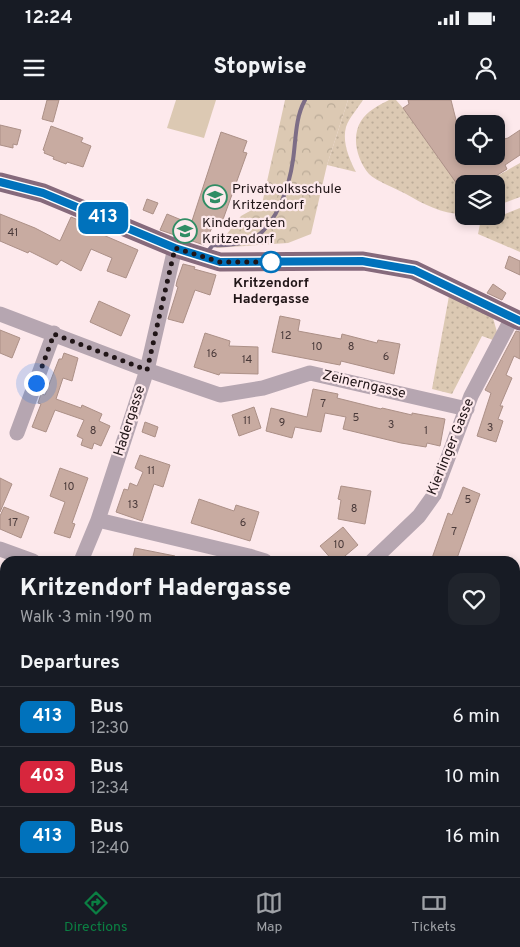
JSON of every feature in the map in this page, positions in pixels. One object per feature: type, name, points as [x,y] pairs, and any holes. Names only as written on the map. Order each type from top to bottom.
[{"type":"main road","points":[[0,182],[43,193],[175,248],[220,262],[362,261],[414,270],[516,320]]},
{"type":"street","name":"Hadergasse","points":[[83,556],[98,520],[147,370],[175,248]]},
{"type":"street","name":"Zeinerngasse","points":[[0,314],[147,370],[220,395],[262,388],[310,373],[467,410]]},
{"type":"street","name":"Kierlinger Gasse","points":[[377,556],[419,516],[434,495],[471,396],[516,320]]},
{"type":"street","points":[[17,433],[54,334]]},
{"type":"street","points":[[98,520],[249,556]]},
{"type":"street","points":[[0,548],[20,556]]},
{"type":"green space","points":[[176,100],[216,100],[204,138],[167,128]]},
{"type":"green space","points":[[285,100],[348,100],[327,165],[311,234],[288,243],[216,248],[241,216],[262,204]]},
{"type":"green space","points":[[348,100],[363,100],[349,120],[345,133],[347,150],[356,172],[327,165]]},
{"type":"green space","points":[[389,100],[396,100],[403,108],[455,180],[455,214],[427,205],[369,174],[361,162],[356,134],[361,121],[377,106]]},
{"type":"green space","points":[[520,163],[520,197],[505,203],[505,175],[499,175]]},
{"type":"green space","points":[[520,208],[520,252],[478,234],[480,225],[505,225],[505,214]]},
{"type":"green space","points":[[449,296],[493,318],[497,332],[493,340],[482,336],[452,394],[432,389]]},
{"type":"building","points":[[47,100],[59,100],[53,122],[42,119]]},
{"type":"building","points":[[408,100],[451,100],[455,116],[455,165],[505,165],[507,169],[497,175],[455,175],[455,181],[403,108],[409,104]]},
{"type":"building","points":[[0,125],[21,130],[17,145],[13,144],[13,148],[0,145]]},
{"type":"building","points":[[51,126],[83,138],[81,142],[91,146],[83,167],[67,162],[66,164],[44,153],[45,151],[43,150]]},
{"type":"building","points":[[520,130],[520,155],[505,165],[505,139]]},
{"type":"building","name":"Privatvolksschule Kritzendorf","points":[[221,132],[247,141],[243,152],[247,153],[221,225],[214,223],[204,245],[160,230],[167,214],[191,224]]},
{"type":"building","points":[[147,199],[158,203],[153,214],[143,210]]},
{"type":"building","points":[[0,214],[35,228],[60,241],[71,217],[88,224],[87,228],[138,250],[126,278],[107,271],[112,258],[91,249],[81,271],[61,260],[57,265],[29,251],[28,253],[0,241]]},
{"type":"building","points":[[509,256],[520,261],[520,275],[505,268]]},
{"type":"building","points":[[183,264],[216,275],[210,295],[195,290],[183,323],[168,319]]},
{"type":"building","points":[[493,284],[506,293],[502,300],[487,293]]},
{"type":"building","points":[[99,301],[130,315],[121,336],[90,322]]},
{"type":"building","points":[[280,316],[300,320],[298,331],[341,339],[342,334],[377,343],[378,340],[400,344],[394,374],[341,361],[340,365],[272,352]]},
{"type":"building","points":[[0,330],[20,338],[12,358],[0,353]]},
{"type":"building","points":[[516,331],[520,332],[520,359],[514,356],[506,375],[512,378],[500,406],[503,406],[498,419],[503,421],[496,442],[477,436],[491,393],[485,390]]},
{"type":"building","points":[[205,333],[230,341],[229,346],[258,347],[258,374],[220,373],[219,375],[194,367]]},
{"type":"building","points":[[64,353],[78,358],[72,381],[63,378],[56,399],[81,408],[82,405],[102,414],[99,421],[110,426],[101,446],[94,443],[92,449],[81,445],[83,439],[77,436],[84,420],[55,410],[46,432],[32,427],[41,404],[38,403],[41,394],[45,395],[59,359],[62,359]]},
{"type":"building","points":[[313,389],[338,394],[337,398],[381,409],[445,419],[440,446],[427,443],[426,447],[401,443],[343,429],[346,417],[325,413],[321,432],[295,427],[292,438],[266,431],[271,408],[307,417]]},
{"type":"building","points":[[254,407],[261,428],[239,436],[232,415]]},
{"type":"building","points":[[145,422],[158,427],[155,437],[142,432]]},
{"type":"building","points":[[140,455],[170,465],[163,487],[154,484],[142,521],[116,512],[124,489],[128,490],[130,483],[137,486],[143,472],[135,468]]},
{"type":"building","points":[[60,468],[88,478],[72,523],[75,524],[70,538],[54,533],[65,502],[50,496]]},
{"type":"building","points":[[0,478],[12,484],[0,512]]},
{"type":"building","points":[[341,486],[371,491],[365,524],[338,519],[341,500],[338,499]]},
{"type":"building","points":[[463,487],[480,494],[458,556],[433,556],[448,513],[452,515]]},
{"type":"building","points":[[199,499],[234,511],[236,505],[259,512],[250,541],[191,523]]},
{"type":"building","points":[[4,507],[29,517],[21,538],[0,529],[0,516]]},
{"type":"building","points":[[343,527],[358,545],[345,556],[329,556],[320,546]]},
{"type":"building","points":[[135,548],[175,556],[133,556]]},
{"type":"waterway","points":[[208,251],[213,245],[235,244],[255,238],[263,231],[276,213],[289,181],[298,122],[305,100]]},
{"type":"bus line","name":"413","points":[[0,182],[43,193],[175,248],[220,262],[362,261],[414,270],[520,321]]},
{"type":"place","name":"Privatvolksschule Kritzendorf","points":[[215,197]]},
{"type":"place","name":"Kindergarten Kritzendorf","points":[[185,231]]},
{"type":"place","name":"Kritzendorf Hadergasse","points":[[271,262]]},
{"type":"route","points":[[36,383],[54,334],[147,370],[175,248],[220,262],[271,262]]}]
